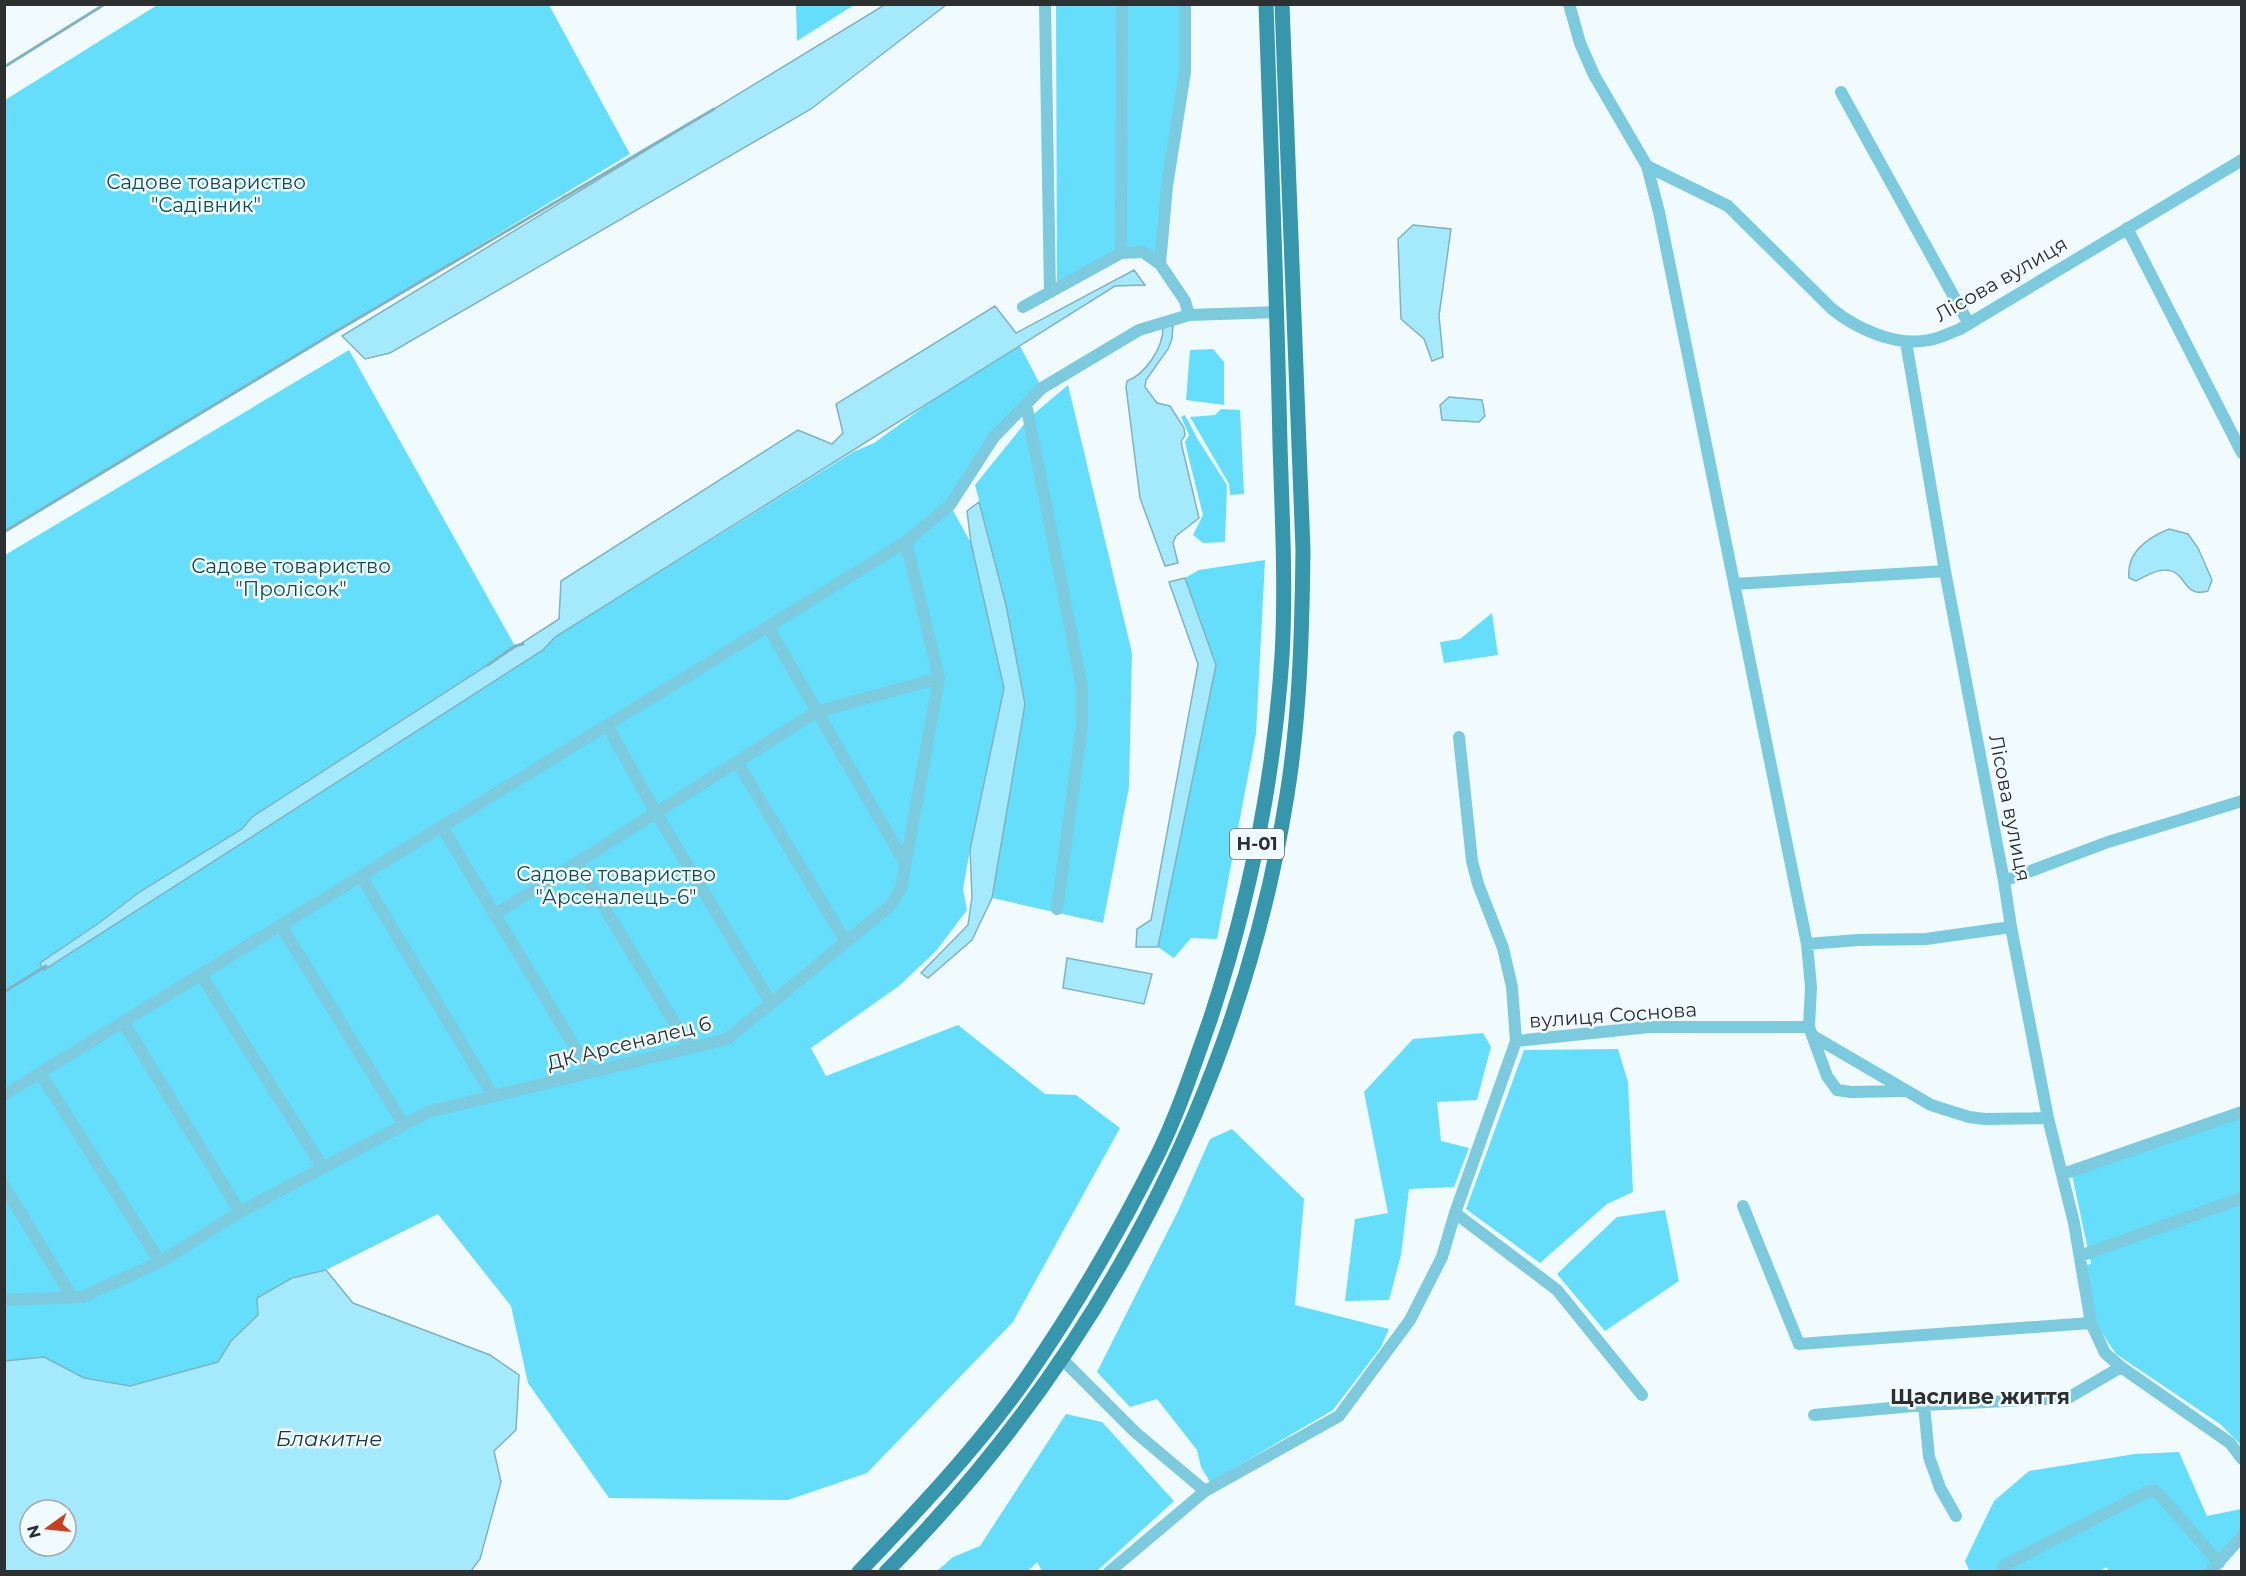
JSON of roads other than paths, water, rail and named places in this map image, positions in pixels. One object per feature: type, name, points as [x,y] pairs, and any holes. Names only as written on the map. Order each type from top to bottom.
[{"type":"main road","name":"Н-01","points":[[859,1572],[936,1491],[981,1437],[1024,1381],[1090,1279],[1159,1151],[1193,1070],[1244,908],[1267,794],[1282,654],[1278,312],[1266,4]]},
{"type":"main road","name":"Н-01","points":[[886,1572],[957,1497],[993,1454],[1063,1360],[1115,1275],[1152,1209],[1208,1087],[1254,947],[1273,869],[1287,794],[1300,653],[1303,550],[1282,4]]},
{"type":"street","points":[[1045,4],[1050,292]]},
{"type":"street","points":[[1121,253],[1122,4]]},
{"type":"street","points":[[1160,264],[1167,186],[1185,72],[1185,4]]},
{"type":"street","points":[[1569,4],[1580,43],[1594,75],[1647,166],[1659,212],[1807,944],[1811,987],[1811,1031],[1827,1076],[1837,1090],[1904,1091]]},
{"type":"street","points":[[1841,92],[1969,324]]},
{"type":"street","name":"Лісова вулиця","points":[[2241,161],[1969,324],[1929,340],[1906,342],[1945,571],[2011,927],[2048,1118],[2063,1174],[2080,1256],[2091,1323],[2105,1353],[2121,1368],[2230,1443],[2241,1460]]},
{"type":"street","points":[[1647,166],[1728,206],[1832,309],[1846,320],[1906,342]]},
{"type":"street","points":[[2127,228],[2241,453]]},
{"type":"street","points":[[1023,307],[1121,253],[1143,252],[1160,264],[1185,301],[1189,315]]},
{"type":"street","points":[[4,1095],[906,542],[950,505],[994,437],[1042,388],[1139,330],[1189,315],[1278,312]]},
{"type":"street","points":[[1026,404],[1082,687],[1082,725],[1057,909]]},
{"type":"street","name":"ДК Арсеналец 6","points":[[4,1300],[82,1297],[160,1262],[240,1212],[428,1112],[727,1039],[890,906],[900,889],[939,678],[906,542]]},
{"type":"street","points":[[1734,584],[1945,571]]},
{"type":"street","points":[[768,627],[905,863]]},
{"type":"street","points":[[494,915],[816,712],[939,678]]},
{"type":"street","points":[[607,725],[656,813],[771,1003]]},
{"type":"street","name":"вулиця Соснова","points":[[1459,737],[1472,861],[1478,884],[1503,948],[1512,987],[1516,1041],[1649,1027],[1811,1031]]},
{"type":"street","points":[[736,762],[846,942]]},
{"type":"street","points":[[2004,881],[2108,842],[2241,801]]},
{"type":"street","points":[[442,827],[590,1072]]},
{"type":"street","points":[[577,863],[690,1048]]},
{"type":"street","points":[[361,876],[494,1096]]},
{"type":"street","points":[[280,926],[404,1125]]},
{"type":"street","points":[[1807,944],[1858,940],[1926,939],[2011,927]]},
{"type":"street","points":[[201,975],[323,1168]]},
{"type":"street","points":[[123,1022],[240,1212]]},
{"type":"street","points":[[1811,1031],[1904,1091],[1931,1105],[1969,1117],[1985,1119],[2048,1118]]},
{"type":"street","points":[[1109,1572],[1204,1491],[1339,1416],[1410,1320],[1442,1257],[1455,1213],[1516,1041]]},
{"type":"street","points":[[40,1073],[160,1262]]},
{"type":"street","points":[[2063,1174],[2241,1112]]},
{"type":"street","points":[[4,1186],[72,1298]]},
{"type":"street","points":[[2080,1256],[2241,1198]]},
{"type":"street","points":[[1743,1206],[1794,1344],[2091,1323]]},
{"type":"street","points":[[1455,1213],[1557,1290],[1642,1395]]},
{"type":"street","points":[[1063,1360],[1135,1432],[1204,1491]]},
{"type":"street","points":[[1814,1415],[1924,1405],[2068,1398],[2121,1368]]},
{"type":"street","points":[[1924,1405],[1929,1457],[1940,1488],[1956,1516]]},
{"type":"street","points":[[2003,1566],[2147,1492],[2154,1491],[2159,1494],[2214,1567],[2241,1536]]},
{"type":"water","points":[[886,4],[946,5],[811,109],[390,353],[365,359],[342,336]]},
{"type":"water","points":[[1413,225],[1451,229],[1439,316],[1443,357],[1432,361],[1424,339],[1401,319],[1398,239]]},
{"type":"water","points":[[1134,270],[1145,285],[1115,286],[555,637],[543,650],[44,970],[40,963],[141,891],[242,829],[252,817],[559,619],[561,581],[798,430],[832,444],[843,433],[836,404],[995,306],[1016,333]]},
{"type":"water","points":[[1173,325],[1172,339],[1168,349],[1146,380],[1145,387],[1157,403],[1170,406],[1184,428],[1185,435],[1181,442],[1199,518],[1176,536],[1173,543],[1178,563],[1165,566],[1140,498],[1126,387],[1127,381],[1141,372],[1152,359],[1160,343],[1163,328]]},
{"type":"water","points":[[1449,397],[1482,400],[1485,416],[1479,422],[1442,420],[1440,405]]},
{"type":"water","points":[[979,502],[1006,605],[1025,704],[992,898],[972,940],[928,978],[921,973],[968,925],[972,897],[970,850],[1004,688],[971,543],[967,511]]},
{"type":"water","points":[[2169,529],[2188,534],[2198,548],[2212,580],[2208,591],[2193,591],[2177,574],[2171,571],[2157,571],[2136,581],[2129,578],[2129,569],[2135,553],[2153,537]]},
{"type":"water","points":[[1185,578],[1216,665],[1158,947],[1136,947],[1137,929],[1151,920],[1198,664],[1169,582]]},
{"type":"water","points":[[1067,958],[1152,974],[1144,1004],[1063,988]]},
{"type":"water","name":"Блакитне","points":[[326,1270],[353,1303],[490,1355],[519,1375],[516,1430],[494,1451],[501,1482],[480,1559],[471,1571],[5,1571],[5,1361],[44,1357],[84,1378],[130,1386],[218,1362],[231,1341],[258,1315],[257,1298],[292,1278]]},
{"type":"waterway","points":[[4,67],[105,4]]},
{"type":"waterway","points":[[4,532],[335,332],[714,109]]},
{"type":"waterway","points":[[488,665],[515,646],[523,644]]},
{"type":"waterway","points":[[4,992],[46,966]]},
{"type":"district","name":"Щасливе життя","points":[[1980,1396]]},
{"type":"park label","name":"Садове товариство \"Садівник\"","points":[[206,194]]},
{"type":"park label","name":"Садове товариство \"Пролісок\"","points":[[291,578]]},
{"type":"park label","name":"Садове товариство \"Арсеналець-6\"","points":[[616,886]]}]
